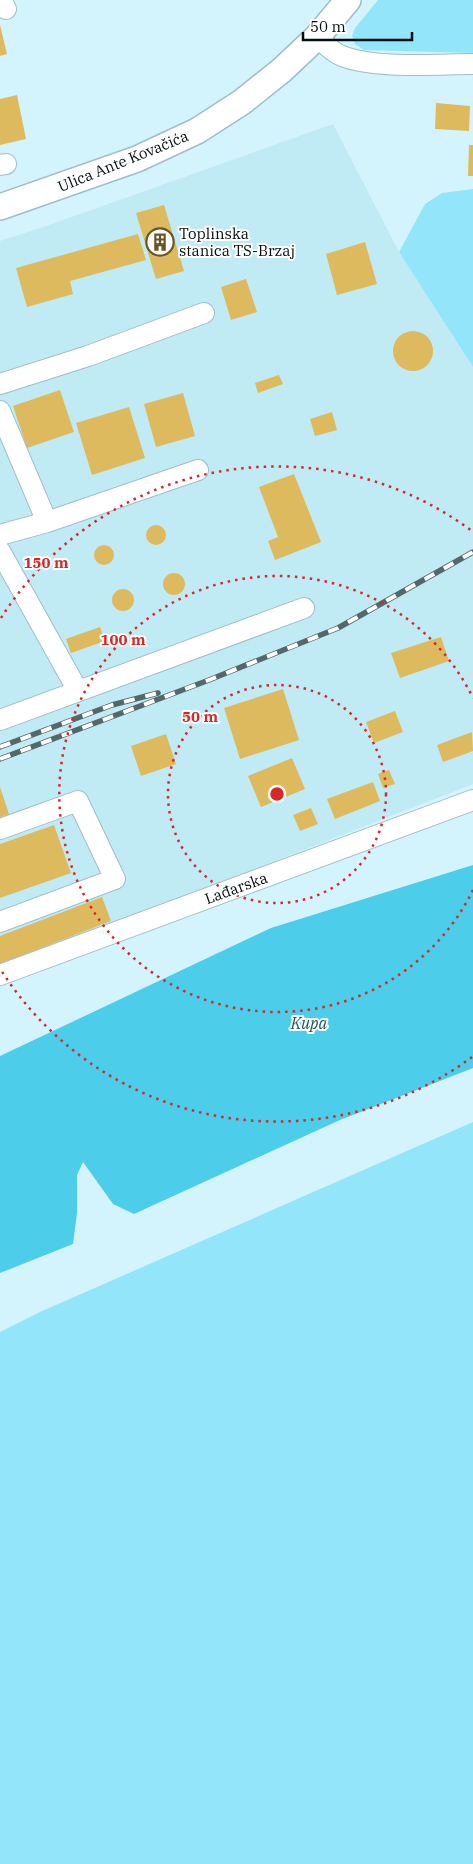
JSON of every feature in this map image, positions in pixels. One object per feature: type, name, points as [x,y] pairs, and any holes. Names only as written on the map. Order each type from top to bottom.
[{"type":"main road","name":"Ulica Ante Kovačića","points":[[0,207],[137,159],[197,131],[242,102],[276,76],[317,37],[348,0]]},
{"type":"street","points":[[317,37],[340,55],[362,62],[473,64]]},
{"type":"street","points":[[0,384],[88,356],[204,313]]},
{"type":"street","points":[[0,411],[46,522]]},
{"type":"street","points":[[0,535],[46,522],[198,470]]},
{"type":"street","points":[[0,551],[78,691]]},
{"type":"street","points":[[0,720],[304,608]]},
{"type":"street","name":"Lađarska","points":[[0,975],[473,800]]},
{"type":"street","points":[[0,829],[78,801],[115,879],[0,922]]},
{"type":"shaded area","points":[[378,0],[473,0],[473,53],[364,50],[355,44],[352,36],[355,28]]},
{"type":"shaded area","points":[[333,124],[399,252],[473,367],[473,784],[0,968],[0,241]]},
{"type":"shaded area","points":[[473,189],[473,367],[399,252],[425,204],[442,193]]},
{"type":"shaded area","points":[[473,1122],[473,1864],[0,1864],[0,1332],[40,1312]]},
{"type":"water","name":"Kupa","points":[[473,865],[473,1068],[340,1120],[134,1214],[113,1204],[83,1162],[77,1175],[77,1213],[73,1244],[0,1273],[0,1056],[271,928]]},
{"type":"building","points":[[0,25],[7,54],[0,56]]},
{"type":"building","points":[[17,95],[26,139],[0,145],[0,99]]},
{"type":"building","points":[[436,103],[470,106],[469,131],[435,129]]},
{"type":"building","points":[[469,145],[473,145],[473,176],[468,176]]},
{"type":"building","name":"Toplinska stanica TS-Brzaj","points":[[164,205],[184,271],[156,279],[136,213]]},
{"type":"building","points":[[138,234],[146,260],[70,281],[73,294],[27,307],[16,268]]},
{"type":"building","points":[[365,242],[377,284],[337,295],[326,254]]},
{"type":"building","points":[[246,279],[257,312],[231,320],[221,287]]},
{"type":"building","points":[[413,331],[427,337],[433,351],[427,365],[413,371],[399,365],[393,351],[399,337]]},
{"type":"building","points":[[279,375],[283,384],[258,393],[255,383]]},
{"type":"building","points":[[60,390],[74,432],[27,448],[13,406]]},
{"type":"building","points":[[183,393],[195,436],[156,447],[144,404]]},
{"type":"building","points":[[129,407],[145,458],[92,475],[76,423]]},
{"type":"building","points":[[332,412],[337,430],[315,436],[310,419]]},
{"type":"building","points":[[294,474],[321,542],[275,560],[268,541],[278,537],[259,487]]},
{"type":"building","points":[[152,525],[160,525],[166,531],[166,539],[160,545],[152,545],[146,539],[146,531]]},
{"type":"building","points":[[100,545],[108,545],[114,551],[114,559],[108,565],[100,565],[94,559],[94,551]]},
{"type":"building","points":[[174,573],[184,580],[185,584],[178,594],[174,595],[164,588],[163,584],[170,574]]},
{"type":"building","points":[[123,589],[133,596],[134,600],[127,610],[123,611],[113,604],[112,600],[119,590]]},
{"type":"building","points":[[100,627],[105,641],[71,653],[66,639]]},
{"type":"building","points":[[441,637],[449,661],[400,678],[391,653]]},
{"type":"building","points":[[283,689],[299,740],[240,759],[224,708]]},
{"type":"building","points":[[395,711],[403,732],[374,743],[366,722]]},
{"type":"building","points":[[472,732],[473,751],[443,762],[437,745]]},
{"type":"building","points":[[166,734],[176,764],[141,776],[131,746]]},
{"type":"building","points":[[292,758],[305,789],[261,807],[248,776]]},
{"type":"building","points":[[389,770],[395,784],[383,788],[378,774]]},
{"type":"building","points":[[373,782],[380,801],[335,819],[327,799]]},
{"type":"building","points":[[0,787],[9,814],[0,817]]},
{"type":"building","points":[[311,808],[318,824],[300,831],[293,815]]},
{"type":"building","points":[[54,825],[71,873],[0,898],[0,844]]},
{"type":"building","points":[[102,897],[111,921],[0,964],[0,936]]},
{"type":"railway","points":[[0,759],[209,680],[338,628],[473,552]]},
{"type":"railway","points":[[0,747],[112,705],[158,693]]},
{"type":"place","name":"Toplinska stanica TS-Brzaj","points":[[160,242]]}]
